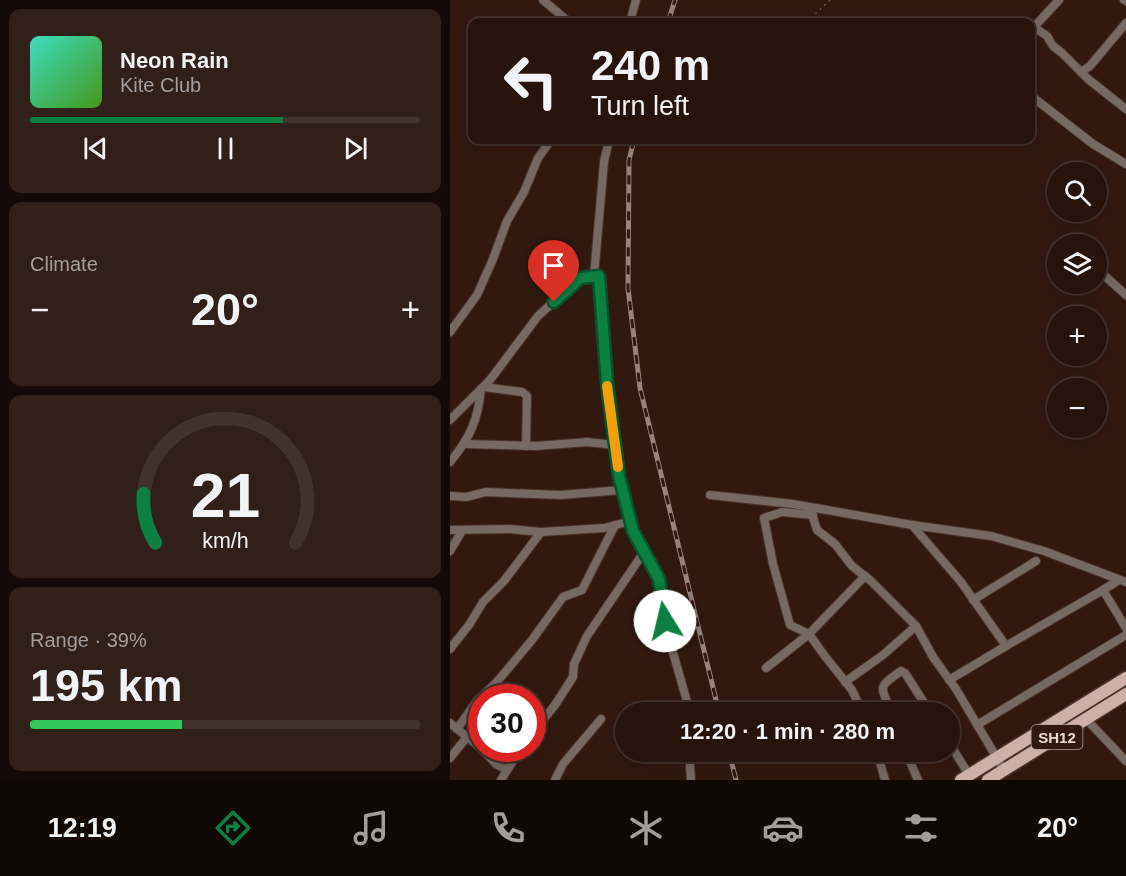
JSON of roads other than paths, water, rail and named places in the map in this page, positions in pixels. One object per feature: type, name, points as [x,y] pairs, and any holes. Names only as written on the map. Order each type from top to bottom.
[{"type":"main road","points":[[965,777],[1126,678]]},
{"type":"main road","name":"SH12","points":[[988,780],[1126,694]]},
{"type":"street","points":[[543,0],[564,18]]},
{"type":"street","points":[[631,18],[636,0]]},
{"type":"street","points":[[1035,26],[1059,0]]},
{"type":"street","points":[[1081,72],[1090,66],[1126,23]]},
{"type":"street","points":[[1035,28],[1047,36],[1053,46],[1081,72],[1126,109]]},
{"type":"street","points":[[1035,98],[1093,144],[1126,164]]},
{"type":"street","points":[[450,332],[477,295],[507,221],[524,192],[538,158],[548,144]]},
{"type":"street","points":[[594,276],[604,162],[608,144]]},
{"type":"street","points":[[450,420],[482,388],[538,316],[580,278],[599,276],[607,383],[622,490],[631,521],[659,579],[668,635],[687,702]]},
{"type":"street","points":[[1107,278],[1126,295]]},
{"type":"street","points":[[450,462],[465,444],[478,415],[482,388]]},
{"type":"street","points":[[482,388],[525,394],[526,446]]},
{"type":"street","points":[[465,444],[526,446],[587,442],[615,445]]},
{"type":"street","points":[[450,496],[466,497],[486,492],[561,495],[622,490]]},
{"type":"street","points":[[710,495],[991,536],[1087,566],[1124,581]]},
{"type":"street","points":[[812,511],[817,530],[835,544],[852,566],[916,626],[1004,770]]},
{"type":"street","points":[[812,511],[782,512],[764,518],[773,564],[790,625],[809,634],[852,690],[857,702]]},
{"type":"street","points":[[450,531],[541,532],[604,528],[631,521]]},
{"type":"street","points":[[456,729],[477,700],[496,683],[532,640],[563,597],[582,590],[615,525]]},
{"type":"street","points":[[912,525],[961,582],[1006,646]]},
{"type":"street","points":[[450,551],[462,531]]},
{"type":"street","points":[[450,649],[483,602],[504,581],[541,532]]},
{"type":"street","points":[[546,716],[573,677],[574,664],[587,636],[644,552]]},
{"type":"street","points":[[974,600],[1036,561]]},
{"type":"street","points":[[766,668],[809,634],[865,576]]},
{"type":"street","points":[[949,680],[1034,631],[1077,603],[1124,581]]},
{"type":"street","points":[[1103,590],[1126,628]]},
{"type":"street","points":[[845,682],[883,655],[916,626]]},
{"type":"street","points":[[977,724],[1126,635]]},
{"type":"street","points":[[887,702],[882,688],[884,683],[901,671],[905,673],[924,702]]},
{"type":"street","points":[[1086,718],[1126,761]]},
{"type":"street","points":[[555,780],[563,764],[601,719]]},
{"type":"street","points":[[450,723],[496,764],[507,770]]},
{"type":"street","points":[[450,758],[467,737]]},
{"type":"street","points":[[501,780],[512,762]]},
{"type":"street","points":[[690,762],[691,780]]},
{"type":"street","points":[[880,762],[885,780]]},
{"type":"street","points":[[910,762],[918,780]]},
{"type":"street","points":[[958,762],[965,777]]},
{"type":"railway","points":[[669,18],[675,0]]},
{"type":"railway","points":[[633,144],[629,160],[628,288],[640,388],[717,702]]},
{"type":"railway","points":[[732,762],[736,780]]}]
